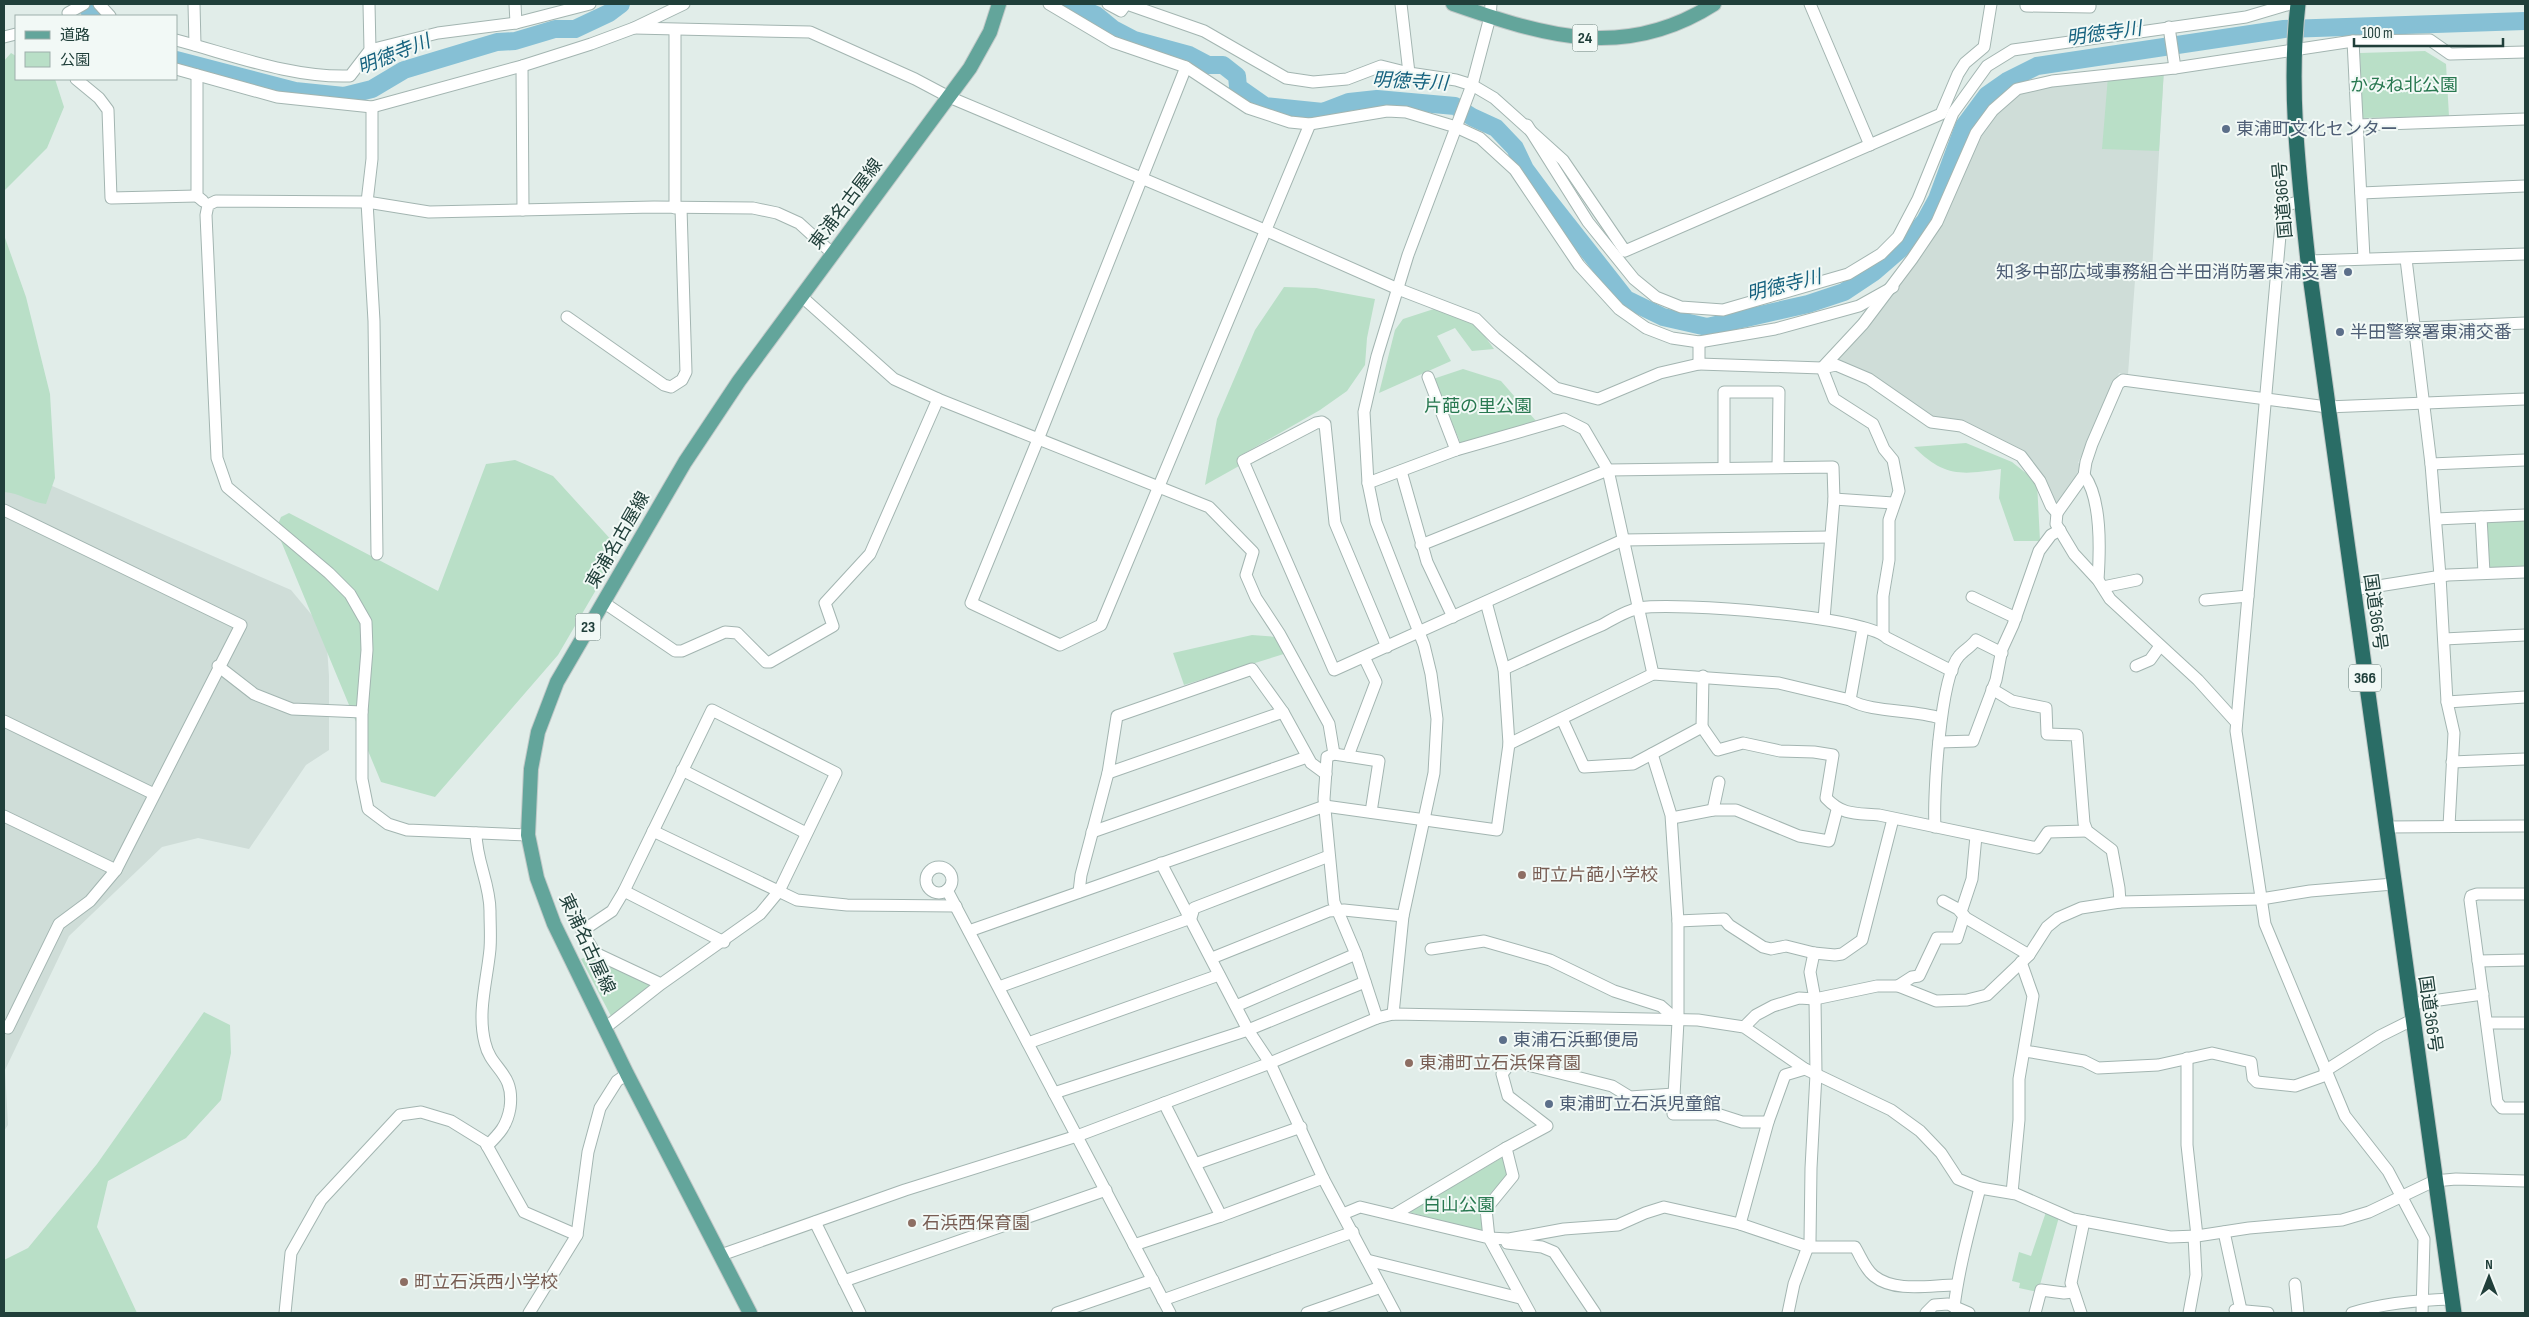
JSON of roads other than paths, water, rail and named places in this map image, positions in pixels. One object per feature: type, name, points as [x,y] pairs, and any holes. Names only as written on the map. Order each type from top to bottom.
[{"type":"highway","name":"国道366号","points":[[2295,6],[2295,91],[2301,202],[2308,261],[2434,1181],[2453,1306]]},
{"type":"main road","name":"東浦名古屋線","points":[[750,1313],[627,1074],[554,924],[537,878],[528,835],[531,769],[538,732],[557,682],[685,462],[739,380],[949,97],[980,51],[999,4]]},
{"type":"main road","name":"24","points":[[1453,4],[1490,10],[1568,37],[1626,38],[1660,30],[1714,4]]},
{"type":"street","points":[[68,12],[84,4]]},
{"type":"street","points":[[99,4],[109,15]]},
{"type":"street","points":[[194,4],[195,45]]},
{"type":"street","points":[[369,4],[370,50]]},
{"type":"street","points":[[515,4],[516,23]]},
{"type":"street","points":[[178,41],[299,73],[328,77],[350,76],[370,50],[438,33],[516,23],[590,4]]},
{"type":"street","points":[[178,70],[277,97],[372,106],[522,66],[634,28],[684,4]]},
{"type":"street","points":[[1049,4],[1113,42],[1186,67],[1248,108],[1290,122],[1310,124],[1387,111],[1406,112],[1456,127],[1480,138],[1515,170],[1579,265],[1619,309],[1646,328],[1672,338],[1699,342],[1775,329],[1859,306],[1892,287]]},
{"type":"street","points":[[1108,4],[1121,11],[1127,4],[1204,31],[1286,78],[1313,82],[1347,78],[1380,66],[1409,73],[1456,80],[1472,85],[1494,98],[1527,125],[1564,160],[1625,251],[1940,114],[1965,63],[1984,47],[1990,4]]},
{"type":"street","points":[[1401,4],[1409,73]]},
{"type":"street","points":[[1810,4],[1870,145]]},
{"type":"street","points":[[2026,4],[2026,6],[2090,7],[2090,4]]},
{"type":"street","points":[[1527,125],[1588,222],[1634,279],[1656,297],[1681,307],[1723,310],[1848,274],[1881,254],[1898,237],[1918,199],[1953,113],[1987,66],[2013,50],[2246,17],[2295,6]]},
{"type":"street","points":[[1393,1014],[1403,916],[1434,773],[1436,719],[1431,674],[1419,631],[1376,522],[1368,483],[1364,412],[1377,356],[1408,255],[1472,85],[1490,10]]},
{"type":"street","points":[[2169,27],[2175,68]]},
{"type":"street","points":[[634,28],[810,32],[915,78],[949,97],[1141,180],[1267,231],[1398,289],[1476,319],[1495,338],[1556,388],[1598,399],[1660,373],[1699,364],[1822,368],[1836,364],[1868,379],[1931,422],[1961,426],[2021,456],[2040,480],[2051,506],[2057,513]]},
{"type":"street","points":[[566,317],[664,385],[671,387],[682,380],[686,372],[678,208],[675,30]]},
{"type":"street","points":[[1822,368],[1892,287],[1937,222],[1976,133],[1993,110],[2017,89],[2052,81],[2175,68],[2295,45],[2353,41],[2430,40],[2450,54],[2525,52]]},
{"type":"street","points":[[2353,41],[2364,258]]},
{"type":"street","points":[[522,66],[523,210]]},
{"type":"street","points":[[1186,67],[971,603],[1060,645],[1101,625],[1267,231],[1310,124]]},
{"type":"street","points":[[197,75],[197,196]]},
{"type":"street","points":[[77,80],[99,98],[108,110],[111,198],[197,196],[208,205]]},
{"type":"street","points":[[372,106],[372,159],[367,202],[374,321],[377,554]]},
{"type":"street","points":[[2357,125],[2525,119]]},
{"type":"street","points":[[2361,193],[2525,186]]},
{"type":"street","points":[[208,205],[216,202],[367,202],[429,212],[737,207],[777,213],[800,223],[832,253]]},
{"type":"street","points":[[2301,202],[2287,205],[2282,213],[2236,722],[2264,924],[2345,1116],[2388,1171],[2424,1239],[2422,1313]]},
{"type":"street","points":[[208,205],[206,215],[217,458],[228,487],[329,573],[350,594],[366,622],[367,650],[362,712],[362,779],[368,809],[388,824],[408,830],[528,835]]},
{"type":"street","points":[[2308,261],[2525,254]]},
{"type":"street","points":[[2406,259],[2425,403],[2436,519],[2447,702],[2454,733],[2448,826]]},
{"type":"street","points":[[801,296],[894,379],[938,399],[1039,437],[1209,507],[1252,552],[1246,575],[1256,598],[1279,633],[1329,724],[1334,754]]},
{"type":"street","points":[[2415,328],[2525,324]]},
{"type":"street","points":[[1699,342],[1699,364]]},
{"type":"street","points":[[1822,368],[1834,400],[1873,424],[1884,449],[1893,460],[1898,490],[1889,520],[1889,560],[1882,596],[1883,633],[1887,638],[1952,671]]},
{"type":"street","points":[[1428,377],[1456,450]]},
{"type":"street","points":[[2236,722],[2198,680],[2117,607],[2100,583],[2074,554],[2056,524],[2057,513],[2084,475],[2092,444],[2118,384],[2123,380],[2327,407],[2525,399]]},
{"type":"street","points":[[1724,467],[1724,392],[1779,392],[1778,467]]},
{"type":"street","points":[[603,602],[675,650],[682,650],[725,632],[737,633],[766,662],[770,662],[833,626],[825,603],[870,554],[938,399]]},
{"type":"street","points":[[1368,483],[1456,450],[1564,419],[1584,429],[1608,470],[1653,674]]},
{"type":"street","points":[[1387,646],[1335,523],[1325,424],[1322,422],[1316,423],[1243,461],[1334,670],[1623,540],[1830,537]]},
{"type":"street","points":[[2431,464],[2525,460]]},
{"type":"street","points":[[1421,545],[1608,470],[1833,467],[1834,499],[1824,619]]},
{"type":"street","points":[[1401,471],[1421,545],[1453,617]]},
{"type":"street","points":[[2084,475],[2091,484],[2094,500],[2100,552],[2100,583]]},
{"type":"street","points":[[1834,499],[1893,503]]},
{"type":"street","points":[[4,510],[241,625],[218,666],[116,870],[90,901],[59,924],[8,1028],[4,1026]]},
{"type":"street","points":[[2436,519],[2525,515]]},
{"type":"street","points":[[2481,517],[2484,573]]},
{"type":"street","points":[[1939,742],[1973,741],[2039,551],[2050,535],[2060,530]]},
{"type":"street","points":[[2353,590],[2440,576],[2525,572]]},
{"type":"street","points":[[2100,583],[2137,580]]},
{"type":"street","points":[[2205,600],[2248,596]]},
{"type":"street","points":[[1972,598],[2016,618]]},
{"type":"street","points":[[969,930],[1324,806],[1497,830],[1509,744],[1504,669],[1486,602]]},
{"type":"street","points":[[1504,669],[1639,608],[1703,607],[1824,619],[1883,633]]},
{"type":"street","points":[[1850,700],[1863,628]]},
{"type":"street","points":[[2444,639],[2525,636]]},
{"type":"street","points":[[1935,827],[1940,718],[1952,671],[1958,656],[1976,640],[2002,653]]},
{"type":"street","points":[[2136,666],[2150,660],[2160,646]]},
{"type":"street","points":[[1348,756],[1376,682],[1364,657]]},
{"type":"street","points":[[218,666],[254,694],[292,709],[362,712]]},
{"type":"street","points":[[1079,892],[1081,875],[1108,773],[1117,716],[1252,669],[1283,712],[1311,763],[1326,774]]},
{"type":"street","points":[[1509,744],[1653,674],[1703,676],[1779,683],[1868,706],[1915,712],[1940,718]]},
{"type":"street","points":[[1703,676],[1702,727],[1718,750],[1743,743],[1780,751],[1814,752],[1833,756],[1826,798],[1837,810],[1859,815],[1879,815],[2036,848],[2048,832],[2087,831],[2112,850],[2120,902]]},
{"type":"street","points":[[1992,689],[2012,701],[2046,708],[2047,734],[2077,734],[2083,814],[2087,831]]},
{"type":"street","points":[[2447,702],[2525,697]]},
{"type":"street","points":[[605,1028],[661,984],[724,942],[760,914],[779,890],[836,773],[712,710],[624,891],[612,911],[582,930],[595,953],[661,984]]},
{"type":"street","points":[[1108,773],[1283,712]]},
{"type":"street","points":[[1562,719],[1584,767],[1633,764],[1702,727]]},
{"type":"street","points":[[4,720],[154,794]]},
{"type":"street","points":[[1371,812],[1379,760],[1334,754],[1327,757],[1324,806],[1334,902],[1356,954],[1377,1018]]},
{"type":"street","points":[[1652,754],[1666,792],[1672,818],[1678,921],[1678,1021],[1673,1114],[1717,1114],[1742,1122],[1768,1122]]},
{"type":"street","points":[[1092,832],[1307,757]]},
{"type":"street","points":[[2452,762],[2525,759]]},
{"type":"street","points":[[682,770],[806,833]]},
{"type":"street","points":[[1713,810],[1719,782]]},
{"type":"street","points":[[1672,818],[1713,810],[1736,810],[1799,836],[1830,841],[1837,810]]},
{"type":"street","points":[[4,816],[116,870]]},
{"type":"street","points":[[1678,921],[1722,918],[1729,926],[1763,947],[1770,949],[1786,946],[1814,953],[1842,954],[1862,940],[1893,819]]},
{"type":"street","points":[[2386,827],[2525,826]]},
{"type":"street","points":[[653,831],[797,900],[847,905],[956,906]]},
{"type":"street","points":[[476,833],[476,852],[485,875],[490,908],[490,948],[481,1008],[485,1045],[510,1084],[510,1108],[505,1129],[487,1146]]},
{"type":"street","points":[[1898,986],[1912,977],[1919,976],[1937,938],[1957,938],[1972,879],[1976,836]]},
{"type":"street","points":[[1192,918],[1194,908],[1329,856]]},
{"type":"street","points":[[1161,863],[1192,918],[1248,1030],[1270,1064],[1301,1127],[1323,1178],[1395,1313]]},
{"type":"street","points":[[1744,1027],[1756,1015],[1772,1006],[1799,998],[1815,999],[1855,989],[1898,986],[1936,1001],[1967,1000],[1987,995],[2025,959],[2047,927],[2058,918],[2081,908],[2120,902],[2261,899],[2310,891],[2393,884]]},
{"type":"street","points":[[947,890],[1170,1313]]},
{"type":"street","points":[[624,891],[724,942]]},
{"type":"street","points":[[2525,894],[2471,896],[2470,902],[2498,1104],[2502,1108],[2525,1108]]},
{"type":"street","points":[[1943,901],[2025,959],[2033,996],[2019,1079],[2019,1120],[2012,1193]]},
{"type":"street","points":[[1212,958],[1329,911],[1337,910],[1403,916]]},
{"type":"street","points":[[998,987],[1192,918]]},
{"type":"street","points":[[1431,948],[1484,941],[1550,960],[1614,991],[1661,1006],[1678,1021]]},
{"type":"street","points":[[1788,1313],[1794,1284],[1810,1241],[1810,1168],[1816,1074],[1815,999],[1810,972],[1814,953]]},
{"type":"street","points":[[1236,1006],[1356,954]]},
{"type":"street","points":[[2478,961],[2525,960]]},
{"type":"street","points":[[1028,1043],[1219,974]]},
{"type":"street","points":[[1054,1093],[1248,1030],[1365,982]]},
{"type":"street","points":[[2410,1004],[2483,994]]},
{"type":"street","points":[[720,1255],[905,1190],[1077,1136],[1270,1064],[1377,1018],[1393,1014],[1698,1020],[1744,1027],[1805,1069],[1891,1110],[1920,1131],[1941,1153],[1958,1179],[1980,1188],[2012,1193],[2060,1214],[2084,1221],[2170,1237],[2196,1236],[2342,1220],[2369,1212],[2434,1181],[2456,1179],[2525,1181]]},
{"type":"street","points":[[2025,1051],[2084,1061],[2098,1068],[2136,1068],[2212,1053],[2251,1062],[2253,1078],[2257,1082],[2295,1086],[2326,1073],[2380,1036],[2412,1020]]},
{"type":"street","points":[[2487,1023],[2525,1023]]},
{"type":"street","points":[[2187,1058],[2187,1145],[2196,1236],[2196,1275],[2189,1313]]},
{"type":"street","points":[[1395,1214],[1506,1148],[1547,1126],[1508,1096],[1502,1074],[1512,1061],[1612,1086],[1630,1097],[1674,1094]]},
{"type":"street","points":[[1740,1224],[1768,1122],[1785,1075],[1805,1069]]},
{"type":"street","points":[[529,1313],[576,1235],[588,1152],[600,1108],[616,1081],[627,1074]]},
{"type":"street","points":[[1164,1103],[1222,1216]]},
{"type":"street","points":[[285,1313],[290,1253],[321,1200],[400,1115],[421,1112],[451,1121],[487,1146],[524,1212],[576,1235]]},
{"type":"street","points":[[1195,1164],[1301,1127]]},
{"type":"street","points":[[1506,1148],[1513,1176],[1486,1209],[1489,1238],[1520,1298],[1530,1313]]},
{"type":"street","points":[[1134,1244],[1222,1216],[1323,1178]]},
{"type":"street","points":[[1954,1307],[1956,1285],[1980,1188]]},
{"type":"street","points":[[844,1281],[1106,1190]]},
{"type":"street","points":[[1343,1214],[1360,1207],[1489,1238],[1542,1247],[1554,1252],[1595,1313]]},
{"type":"street","points":[[1489,1238],[1509,1239],[1564,1229],[1618,1225],[1645,1213],[1664,1208],[1740,1224],[1808,1247],[1855,1247],[1866,1268],[1875,1277],[1895,1285],[1956,1285]]},
{"type":"street","points":[[2081,1313],[2073,1292],[2072,1277],[2084,1221]]},
{"type":"street","points":[[815,1222],[860,1313]]},
{"type":"street","points":[[1163,1300],[1353,1232]]},
{"type":"street","points":[[2224,1232],[2238,1311],[2268,1313]]},
{"type":"street","points":[[1495,1251],[1505,1247],[1526,1245]]},
{"type":"street","points":[[1367,1260],[1520,1298]]},
{"type":"street","points":[[1057,1313],[1153,1280]]},
{"type":"street","points":[[2295,1284],[2298,1313]]},
{"type":"street","points":[[1308,1313],[1382,1287]]},
{"type":"street","points":[[2035,1313],[2041,1290],[2064,1293],[2073,1292]]},
{"type":"street","points":[[2352,1313],[2366,1309],[2422,1301],[2453,1306]]},
{"type":"street","points":[[1926,1313],[1934,1304],[1954,1307],[1969,1313]]},
{"type":"waterway","name":"明徳寺川","points":[[85,4],[92,15]]},
{"type":"waterway","name":"明徳寺川","points":[[178,61],[295,91],[344,96],[372,89],[404,70],[497,42],[515,41],[555,29],[575,29],[609,13],[621,4]]},
{"type":"waterway","name":"明徳寺川","points":[[1070,4],[1096,15],[1113,29],[1134,40],[1189,55],[1208,65],[1223,65],[1237,76],[1238,87],[1265,106],[1323,112],[1349,102],[1377,99],[1455,106],[1472,117],[1496,128],[1515,148],[1525,169],[1626,299],[1663,317],[1707,327],[1808,304],[1844,292],[1874,272],[1904,246],[1925,221],[1937,199],[1964,126],[1987,95],[2007,81],[2037,66],[2284,29],[2525,21]]},
{"type":"place","name":"東浦町文化センター","points":[[2226,129]]},
{"type":"place","name":"知多中部広域事務組合半田消防署東浦支署","points":[[2348,272]]},
{"type":"place","name":"半田警察署東浦交番","points":[[2340,332]]},
{"type":"place","name":"町立片葩小学校","points":[[1522,875]]},
{"type":"place","name":"東浦石浜郵便局","points":[[1503,1040]]},
{"type":"place","name":"東浦町立石浜保育園","points":[[1409,1063]]},
{"type":"place","name":"東浦町立石浜児童館","points":[[1549,1104]]},
{"type":"place","name":"石浜西保育園","points":[[912,1223]]},
{"type":"place","name":"町立石浜西小学校","points":[[404,1282]]},
{"type":"park label","name":"かみね北公園","points":[[2404,85]]},
{"type":"park label","name":"片葩の里公園","points":[[1478,406]]},
{"type":"park label","name":"白山公園","points":[[1459,1205]]}]
